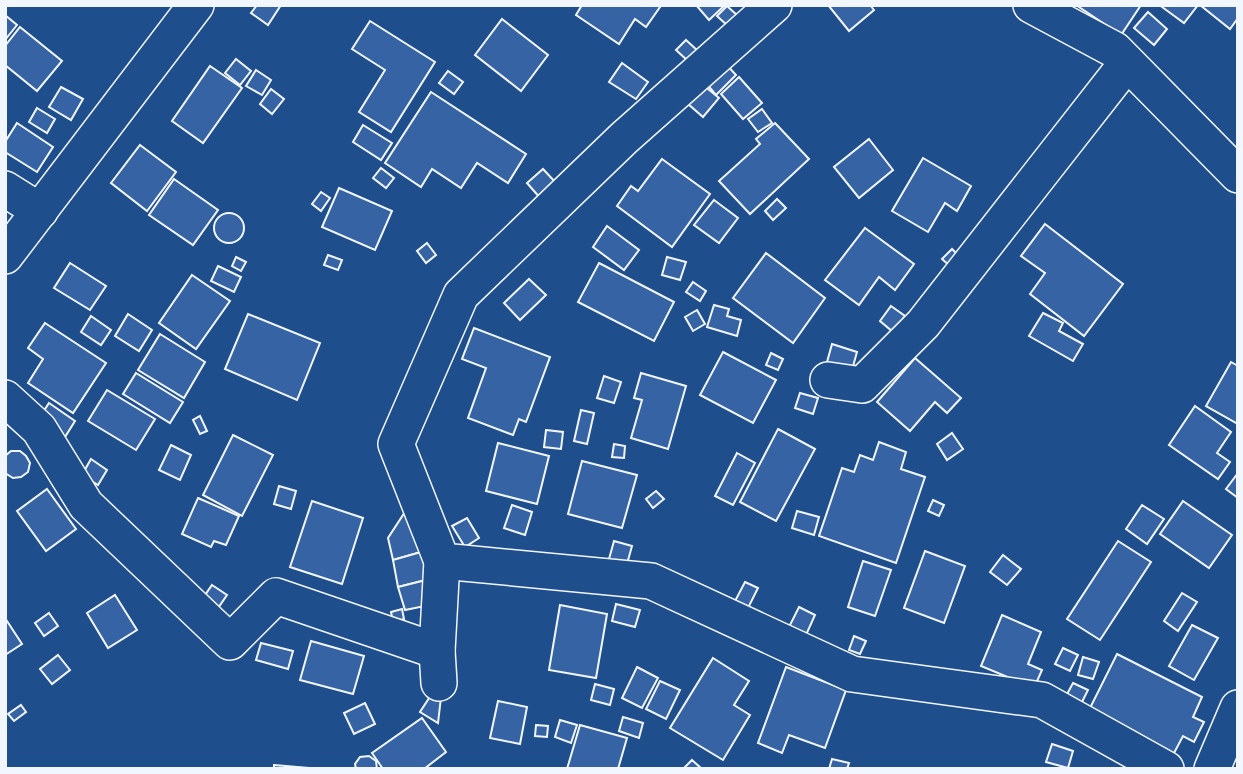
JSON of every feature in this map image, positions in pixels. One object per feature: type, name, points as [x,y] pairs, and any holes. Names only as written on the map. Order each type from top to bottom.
[{"type":"street","points":[[5,256],[196,5]]},
{"type":"street","points":[[5,398],[39,429],[86,505],[230,642],[276,596],[438,667],[442,561],[396,443],[461,296],[624,138],[774,5]]},
{"type":"street","points":[[1031,5],[1115,50],[1237,173]]},
{"type":"street","points":[[828,380],[862,385],[923,324],[1127,63]]},
{"type":"street","points":[[5,189],[40,211]]},
{"type":"street","points":[[442,561],[651,582],[852,674],[1042,700],[1166,769]]},
{"type":"street","points":[[1212,769],[1238,708]]},
{"type":"building","points":[[257,5],[281,5],[268,25],[251,13]]},
{"type":"building","points":[[582,5],[660,7],[646,27],[635,19],[619,44],[576,15]]},
{"type":"building","points":[[696,5],[725,5],[709,20]]},
{"type":"building","points":[[828,5],[870,5],[874,10],[849,31]]},
{"type":"building","points":[[1076,5],[1141,5],[1121,35]]},
{"type":"building","points":[[1198,5],[1184,23],[1162,7]]},
{"type":"building","points":[[1200,5],[1238,5],[1238,18],[1230,29]]},
{"type":"building","points":[[727,6],[738,16],[728,26],[717,16]]},
{"type":"building","points":[[1148,12],[1167,29],[1154,45],[1134,28]]},
{"type":"building","points":[[5,15],[17,25],[5,40]]},
{"type":"building","points":[[502,19],[548,55],[521,91],[475,55]]},
{"type":"building","points":[[370,21],[435,62],[391,132],[359,112],[385,70],[352,49]]},
{"type":"building","points":[[20,27],[62,61],[37,91],[5,65],[5,46]]},
{"type":"building","points":[[686,40],[698,51],[688,61],[676,50]]},
{"type":"building","points":[[236,59],[251,71],[240,85],[225,73]]},
{"type":"building","points":[[622,63],[648,82],[636,99],[609,82]]},
{"type":"building","points":[[725,63],[736,75],[716,95],[705,82]]},
{"type":"building","points":[[210,66],[242,88],[203,143],[172,121]]},
{"type":"building","points":[[256,70],[271,80],[262,95],[246,86]]},
{"type":"building","points":[[448,71],[463,82],[454,94],[439,83]]},
{"type":"building","points":[[739,77],[762,103],[743,119],[721,94]]},
{"type":"building","points":[[702,84],[719,98],[703,117],[687,103]]},
{"type":"building","points":[[61,87],[83,99],[71,120],[49,107]]},
{"type":"building","points":[[271,89],[284,99],[272,114],[260,104]]},
{"type":"building","points":[[431,92],[526,154],[508,183],[477,163],[461,188],[432,169],[421,187],[385,163]]},
{"type":"building","points":[[37,108],[55,119],[47,133],[29,122]]},
{"type":"building","points":[[762,109],[772,123],[758,132],[748,119]]},
{"type":"building","points":[[17,123],[53,147],[37,172],[5,152],[5,142]]},
{"type":"building","points":[[775,123],[809,159],[750,214],[719,181],[760,144],[756,139]]},
{"type":"building","points":[[363,125],[392,143],[381,160],[353,142]]},
{"type":"building","points":[[869,139],[893,170],[859,198],[834,167]]},
{"type":"building","points":[[140,145],[176,172],[147,211],[111,183]]},
{"type":"building","points":[[923,158],[971,186],[957,211],[945,203],[928,232],[892,211]]},
{"type":"building","points":[[662,159],[710,194],[672,247],[617,206],[631,186],[638,191]]},
{"type":"building","points":[[381,168],[394,178],[386,188],[373,178]]},
{"type":"building","points":[[543,169],[557,184],[541,199],[527,183]]},
{"type":"building","points":[[174,179],[218,210],[193,245],[149,215]]},
{"type":"building","points":[[339,188],[392,211],[375,250],[322,227]]},
{"type":"building","points":[[321,192],[330,198],[321,211],[312,204]]},
{"type":"building","points":[[777,199],[786,208],[773,220],[765,211]]},
{"type":"building","points":[[714,200],[738,218],[719,243],[694,225]]},
{"type":"building","points":[[229,213],[235,214],[243,222],[243,234],[235,242],[229,243],[223,242],[215,234],[214,228],[215,222],[223,214]]},
{"type":"building","points":[[1045,224],[1123,284],[1084,336],[1030,294],[1045,273],[1021,256]]},
{"type":"building","points":[[607,226],[639,250],[624,270],[593,247]]},
{"type":"building","points":[[865,228],[914,264],[895,290],[879,277],[859,305],[825,280]]},
{"type":"building","points":[[427,243],[436,255],[426,263],[417,251]]},
{"type":"building","points":[[952,249],[960,257],[951,267],[942,259]]},
{"type":"building","points":[[766,253],[825,298],[793,343],[733,298]]},
{"type":"building","points":[[328,255],[342,260],[338,270],[324,265]]},
{"type":"building","points":[[236,257],[246,262],[241,271],[232,266]]},
{"type":"building","points":[[667,257],[686,262],[680,280],[662,275]]},
{"type":"building","points":[[70,263],[106,286],[90,310],[54,288]]},
{"type":"building","points":[[599,263],[674,302],[654,341],[578,302]]},
{"type":"building","points":[[218,266],[241,277],[234,292],[211,281]]},
{"type":"building","points":[[192,275],[230,301],[196,349],[159,323]]},
{"type":"building","points":[[529,279],[546,295],[520,320],[504,303]]},
{"type":"building","points":[[693,282],[706,291],[700,301],[686,292]]},
{"type":"building","points":[[714,305],[729,309],[727,316],[741,320],[737,336],[707,327]]},
{"type":"building","points":[[891,306],[905,316],[893,332],[880,321]]},
{"type":"building","points":[[697,310],[705,324],[693,331],[685,317]]},
{"type":"building","points":[[1043,313],[1063,323],[1059,331],[1083,344],[1073,361],[1029,336]]},
{"type":"building","points":[[128,314],[152,330],[139,351],[115,336]]},
{"type":"building","points":[[248,314],[320,343],[297,400],[225,369]]},
{"type":"building","points":[[91,316],[111,330],[101,345],[81,332]]},
{"type":"building","points":[[45,323],[106,363],[73,413],[28,383],[43,359],[28,348]]},
{"type":"building","points":[[474,328],[550,357],[526,422],[519,419],[513,435],[468,418],[486,368],[462,359]]},
{"type":"building","points":[[160,334],[205,362],[184,398],[138,370]]},
{"type":"building","points":[[832,344],[857,352],[852,370],[827,362]]},
{"type":"building","points":[[723,352],[776,380],[753,423],[700,395]]},
{"type":"building","points":[[771,353],[783,359],[778,370],[766,365]]},
{"type":"building","points":[[915,358],[961,398],[947,413],[935,402],[910,431],[877,402]]},
{"type":"building","points":[[1231,362],[1238,366],[1238,424],[1206,406]]},
{"type":"building","points":[[136,373],[183,402],[170,423],[123,394]]},
{"type":"building","points":[[641,373],[686,386],[668,449],[631,438],[642,400],[634,398]]},
{"type":"building","points":[[604,376],[621,382],[614,403],[597,398]]},
{"type":"building","points":[[107,390],[155,419],[136,450],[88,421]]},
{"type":"building","points":[[800,393],[818,398],[813,414],[795,408]]},
{"type":"building","points":[[49,403],[75,421],[65,437],[38,420]]},
{"type":"building","points":[[1195,406],[1231,432],[1217,453],[1230,462],[1218,479],[1169,445]]},
{"type":"building","points":[[581,410],[594,413],[587,444],[574,441]]},
{"type":"building","points":[[200,416],[207,431],[200,434],[193,420]]},
{"type":"building","points":[[778,429],[815,449],[776,521],[740,502]]},
{"type":"building","points":[[546,430],[563,432],[561,449],[544,447]]},
{"type":"building","points":[[952,433],[963,449],[947,460],[937,444]]},
{"type":"building","points":[[233,435],[273,455],[242,516],[203,495]]},
{"type":"building","points":[[879,442],[906,452],[901,469],[925,477],[896,563],[819,536],[842,468],[854,472],[860,455],[873,460]]},
{"type":"building","points":[[498,443],[549,456],[537,504],[486,491]]},
{"type":"building","points":[[614,444],[625,446],[624,458],[612,457]]},
{"type":"building","points":[[171,445],[191,455],[180,480],[159,470]]},
{"type":"building","points":[[11,451],[20,451],[30,463],[28,472],[21,477],[13,478],[5,473],[5,456]]},
{"type":"building","points":[[737,453],[755,463],[733,505],[715,496]]},
{"type":"building","points":[[91,459],[107,470],[98,485],[82,475]]},
{"type":"building","points":[[582,461],[637,475],[622,528],[568,514]]},
{"type":"building","points":[[1238,473],[1238,498],[1226,489]]},
{"type":"building","points":[[279,486],[296,491],[291,509],[274,504]]},
{"type":"building","points":[[47,489],[76,529],[46,551],[17,511]]},
{"type":"building","points":[[656,491],[664,499],[653,508],[646,499]]},
{"type":"building","points":[[198,498],[239,516],[226,545],[214,541],[211,547],[182,534]]},
{"type":"building","points":[[933,500],[944,505],[939,516],[928,511]]},
{"type":"building","points":[[312,501],[363,518],[342,584],[290,567]]},
{"type":"building","points":[[1183,501],[1232,535],[1209,568],[1160,534]]},
{"type":"building","points":[[512,505],[532,512],[525,535],[504,528]]},
{"type":"building","points":[[1142,505],[1164,519],[1147,544],[1126,529]]},
{"type":"building","points":[[797,511],[819,517],[814,535],[792,528]]},
{"type":"building","points":[[405,512],[428,550],[393,560],[388,538]]},
{"type":"building","points":[[467,518],[479,538],[465,547],[452,526]]},
{"type":"building","points":[[614,541],[632,546],[627,564],[609,559]]},
{"type":"building","points":[[1118,541],[1151,562],[1100,640],[1067,619]]},
{"type":"building","points":[[428,550],[434,578],[398,587],[393,560]]},
{"type":"building","points":[[925,551],[965,566],[944,623],[904,608]]},
{"type":"building","points":[[1003,555],[1021,569],[1007,585],[990,572]]},
{"type":"building","points":[[863,561],[891,570],[875,616],[848,607]]},
{"type":"building","points":[[434,578],[425,606],[405,610],[398,587]]},
{"type":"building","points":[[745,582],[758,588],[747,610],[734,603]]},
{"type":"building","points":[[212,585],[227,595],[218,608],[203,598]]},
{"type":"building","points":[[1182,593],[1197,602],[1178,631],[1164,621]]},
{"type":"building","points":[[115,595],[137,630],[108,648],[87,613]]},
{"type":"building","points":[[616,604],[640,610],[635,627],[612,621]]},
{"type":"building","points":[[560,605],[607,614],[596,678],[549,670]]},
{"type":"building","points":[[799,607],[815,615],[806,635],[789,627]]},
{"type":"building","points":[[402,609],[404,619],[393,622],[391,612]]},
{"type":"building","points":[[49,613],[58,626],[44,636],[35,623]]},
{"type":"building","points":[[1002,615],[1041,632],[1028,664],[1042,670],[1034,688],[981,666]]},
{"type":"building","points":[[5,618],[22,644],[5,655]]},
{"type":"building","points":[[1192,625],[1218,638],[1194,680],[1169,666]]},
{"type":"building","points":[[854,636],[866,641],[860,654],[849,650]]},
{"type":"building","points":[[311,641],[364,656],[353,694],[300,680]]},
{"type":"building","points":[[261,643],[293,651],[288,669],[256,660]]},
{"type":"building","points":[[1063,648],[1078,655],[1070,671],[1055,664]]},
{"type":"building","points":[[1117,654],[1202,697],[1193,717],[1204,722],[1194,742],[1183,736],[1173,755],[1088,712]]},
{"type":"building","points":[[58,655],[70,670],[52,684],[40,669]]},
{"type":"building","points":[[1083,657],[1099,662],[1093,679],[1078,675]]},
{"type":"building","points":[[713,658],[749,681],[734,705],[750,715],[723,760],[670,728]]},
{"type":"building","points":[[637,667],[658,678],[642,708],[622,698]]},
{"type":"building","points":[[786,667],[846,690],[825,748],[789,735],[782,753],[758,743]]},
{"type":"building","points":[[660,681],[680,690],[666,719],[646,709]]},
{"type":"building","points":[[1073,683],[1088,690],[1081,704],[1066,696]]},
{"type":"building","points":[[595,684],[614,689],[610,705],[591,700]]},
{"type":"building","points":[[433,692],[441,697],[438,723],[420,712]]},
{"type":"building","points":[[498,701],[527,707],[520,744],[490,738]]},
{"type":"building","points":[[365,703],[375,724],[354,734],[344,713]]},
{"type":"building","points":[[21,705],[26,712],[14,721],[8,714]]},
{"type":"building","points":[[623,717],[643,723],[639,738],[619,731]]},
{"type":"building","points":[[422,718],[446,752],[424,769],[383,769],[372,753]]},
{"type":"building","points":[[560,720],[577,725],[571,743],[555,737]]},
{"type":"building","points":[[536,725],[548,726],[547,737],[535,736]]},
{"type":"building","points":[[580,725],[627,738],[618,769],[567,769]]},
{"type":"building","points":[[1052,744],[1073,751],[1068,768],[1046,762]]},
{"type":"building","points":[[369,756],[376,761],[377,769],[356,769],[355,764],[360,757]]},
{"type":"building","points":[[832,759],[849,763],[847,769],[829,769]]},
{"type":"building","points":[[692,760],[702,769],[687,769],[685,767]]},
{"type":"building","points":[[274,765],[321,769],[274,769]]}]
